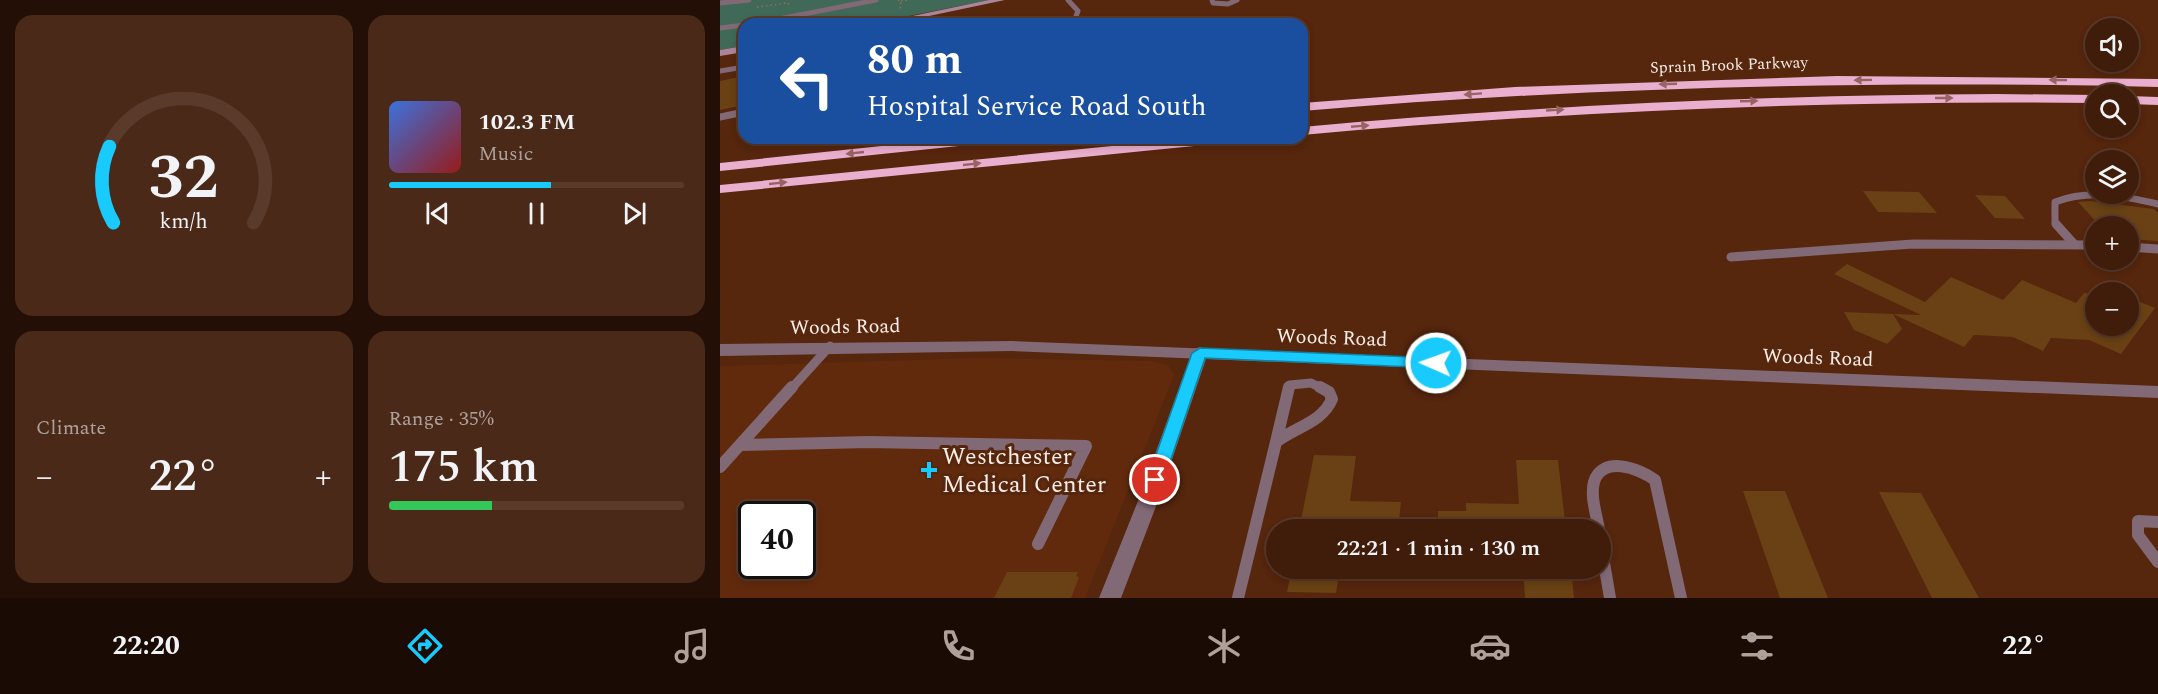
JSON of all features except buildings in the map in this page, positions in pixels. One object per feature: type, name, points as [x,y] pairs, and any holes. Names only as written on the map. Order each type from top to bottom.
[{"type":"highway","name":"Sprain Brook Parkway","points":[[1308,107],[1521,91],[1744,81],[1935,79],[2158,83]]},
{"type":"highway","name":"Sprain Brook Parkway","points":[[1308,130],[1530,112],[1732,102],[1940,98],[2085,99]]},
{"type":"highway","points":[[2139,100],[2158,101]]},
{"type":"highway","points":[[720,167],[940,144]]},
{"type":"highway","points":[[720,189],[1174,144]]},
{"type":"main road","points":[[909,18],[1001,0]]},
{"type":"main road","points":[[720,53],[738,50]]},
{"type":"street","name":"Woods Road","points":[[720,350],[830,346],[990,346],[2158,392]]},
{"type":"street","points":[[1110,598],[1148,501],[1200,353]]},
{"type":"lane","points":[[720,3],[749,0]]},
{"type":"lane","points":[[788,18],[876,0]]},
{"type":"lane","points":[[1068,0],[1078,11],[1075,18]]},
{"type":"lane","points":[[1212,0],[1213,3],[1219,5],[1237,0]]},
{"type":"lane","points":[[720,28],[738,26]]},
{"type":"lane","points":[[720,71],[738,68]]},
{"type":"lane","points":[[720,117],[738,113]]},
{"type":"lane","points":[[2074,244],[2055,223],[2055,202],[2070,194],[2110,196],[2158,204]]},
{"type":"lane","points":[[1731,257],[1869,244],[1938,241],[2085,244]]},
{"type":"lane","points":[[2139,248],[2158,249]]},
{"type":"lane","points":[[720,467],[830,346]]},
{"type":"lane","points":[[1238,598],[1276,442],[1290,386],[1311,383],[1329,392],[1332,399],[1324,415],[1294,428],[1276,442]]},
{"type":"lane","points":[[740,445],[869,442],[1086,446],[1038,544]]},
{"type":"lane","points":[[1598,519],[1593,485],[1600,471],[1607,467],[1621,466],[1649,474],[1655,480],[1681,598]]},
{"type":"lane","points":[[2158,522],[2138,521],[2138,535],[2158,562]]},
{"type":"lane","points":[[1607,579],[1610,598]]},
{"type":"path","points":[[900,15],[900,1],[909,0]]},
{"type":"path","points":[[749,8],[788,3],[794,17]]},
{"type":"shaded area","name":"Westchester Medical Center","points":[[980,358],[1150,361],[1168,365],[1174,375],[1085,598],[720,598],[720,366]]},
{"type":"green space","points":[[720,0],[990,0],[898,18],[738,18],[738,47],[720,50]]},
{"type":"place","name":"Westchester Medical Center","points":[[929,470]]},
{"type":"route","points":[[1155,480],[1200,353],[1436,363]]}]
